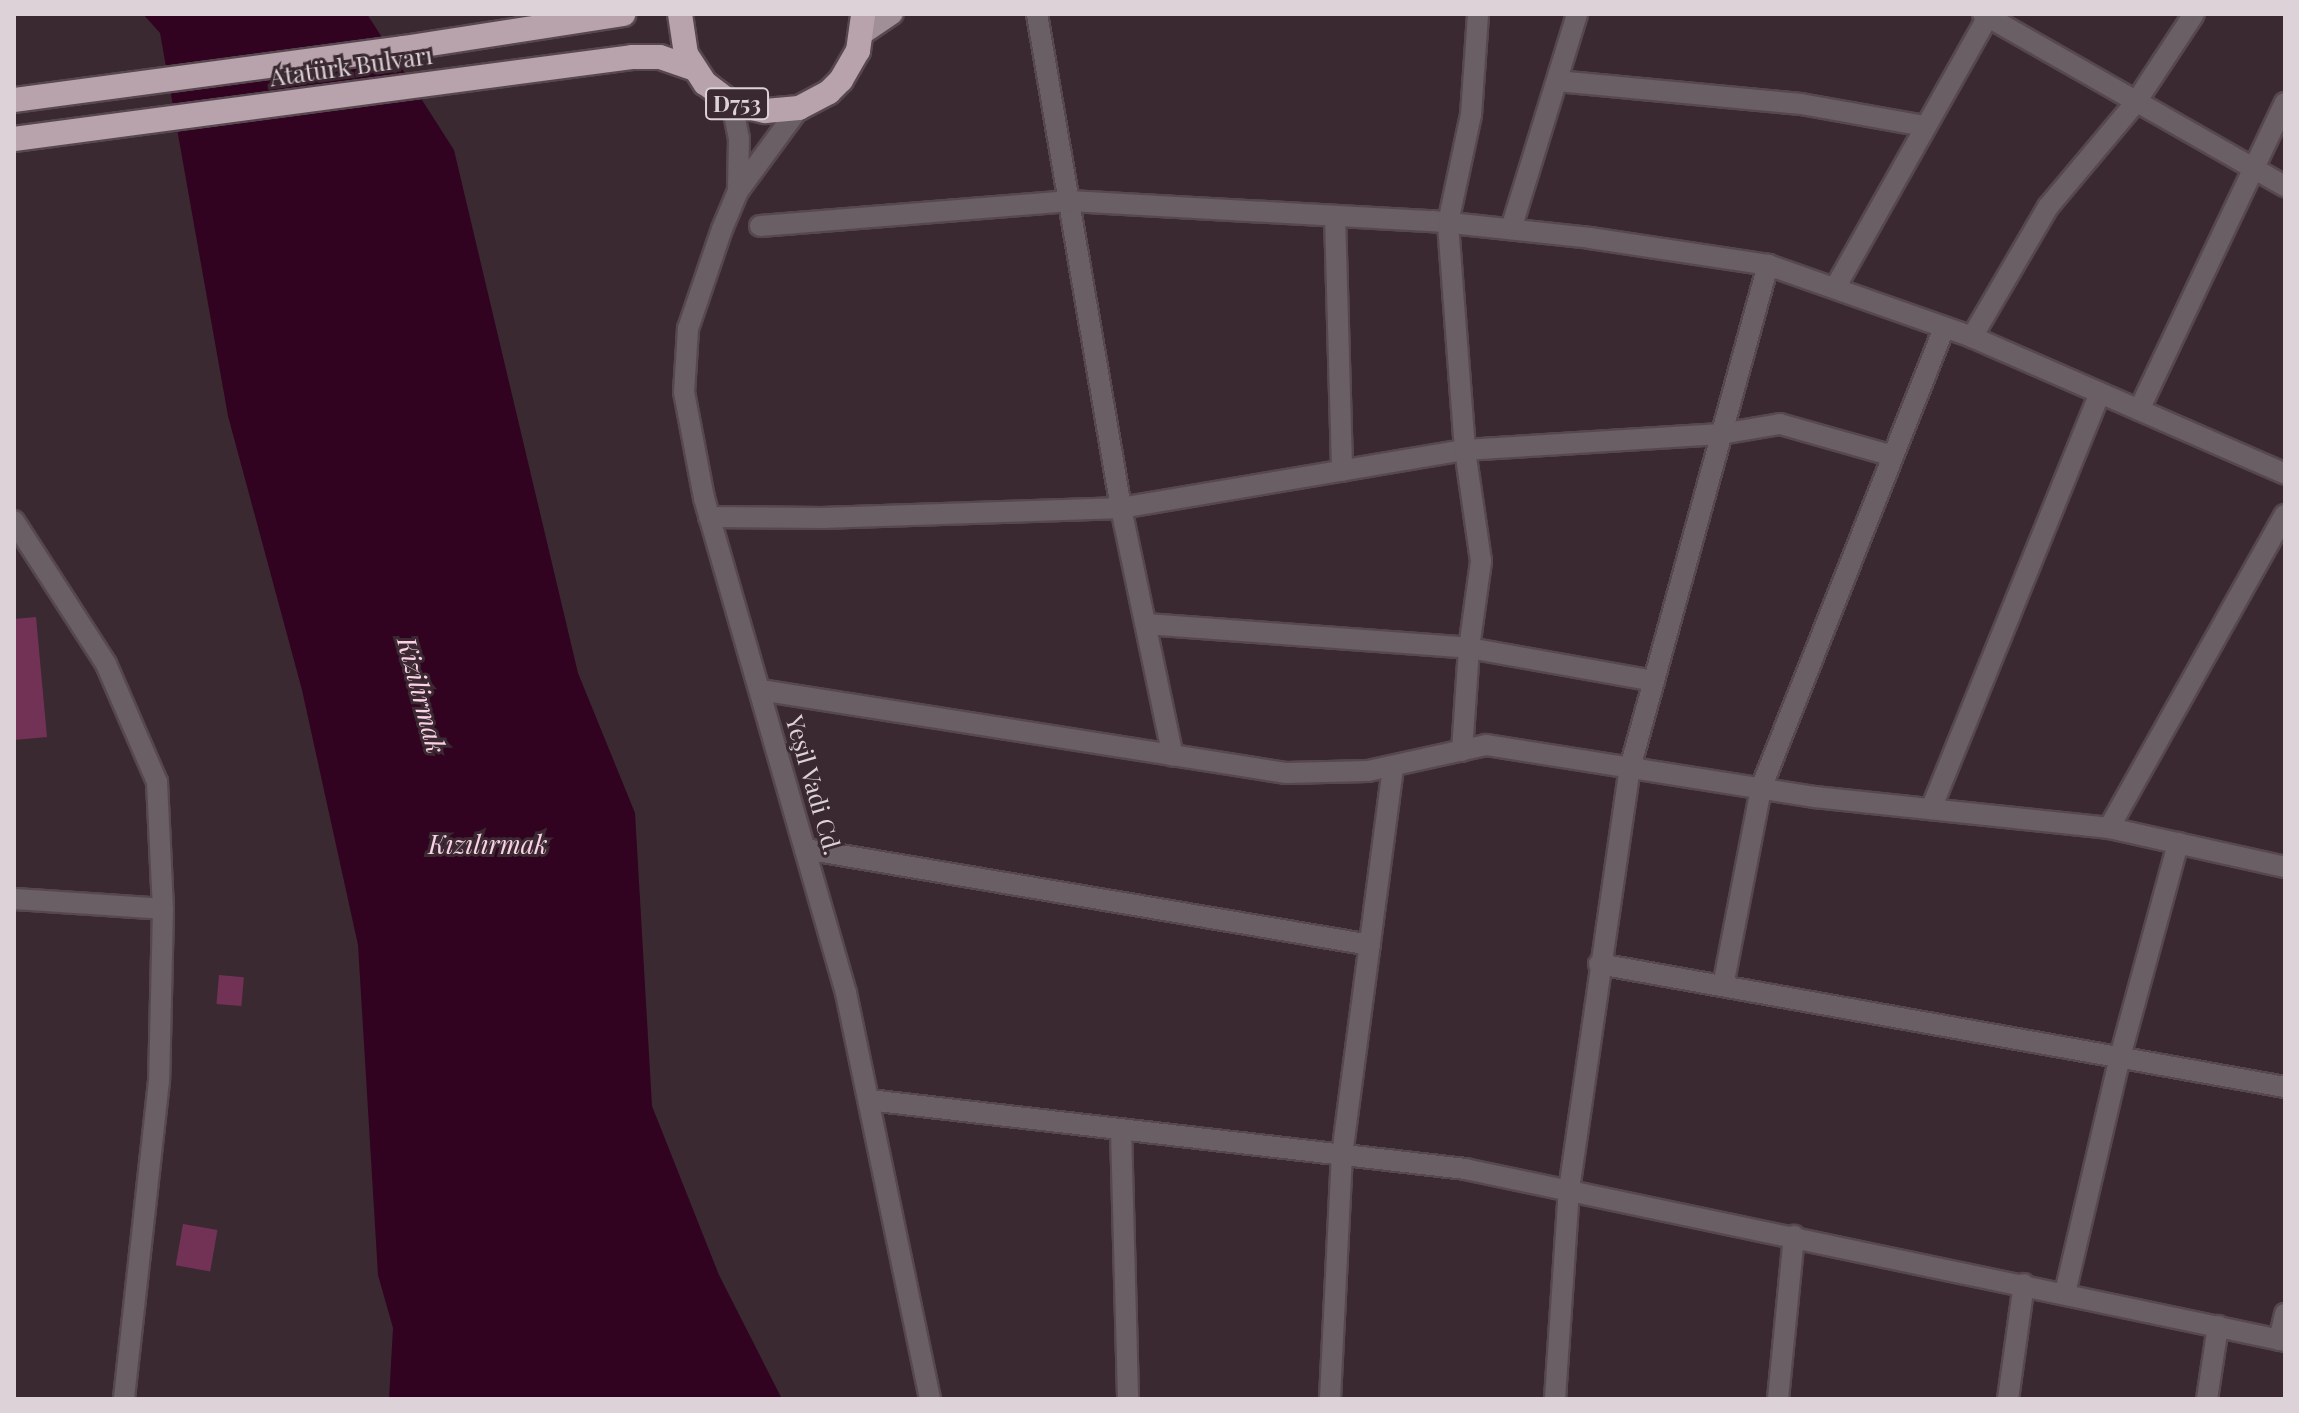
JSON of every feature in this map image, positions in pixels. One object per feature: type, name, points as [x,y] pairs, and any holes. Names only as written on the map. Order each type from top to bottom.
[{"type":"highway","name":"Atatürk Bulvarı","points":[[14,100],[404,48],[623,14]]},
{"type":"highway","name":"Atatürk Bulvarı","points":[[680,14],[681,38],[694,69],[705,83],[732,103],[765,111],[799,108],[829,92],[851,66],[863,24]]},
{"type":"highway","name":"Atatürk Bulvarı","points":[[14,139],[632,57],[660,57],[694,69]]},
{"type":"main road","name":"Atatürk Bulvarı","points":[[863,24],[893,14]]},
{"type":"street","points":[[1037,14],[1121,508],[1173,756]]},
{"type":"street","points":[[1462,751],[1469,648],[1481,561],[1465,450],[1448,223],[1471,115],[1478,14]]},
{"type":"street","points":[[1511,229],[1577,14]]},
{"type":"street","points":[[1972,337],[2048,207],[2136,102],[2194,14]]},
{"type":"street","points":[[1835,288],[1985,15],[2285,186]]},
{"type":"street","points":[[1557,81],[1801,104],[1925,126]]},
{"type":"street","points":[[14,93],[42,97]]},
{"type":"street","points":[[732,103],[739,138],[738,191]]},
{"type":"street","points":[[2139,410],[2251,168],[2285,103]]},
{"type":"street","points":[[738,191],[799,108]]},
{"type":"street","name":"Yeşil Vadi Cd.","points":[[738,191],[688,329],[684,392],[709,517],[846,993],[930,1399]]},
{"type":"street","points":[[760,226],[1070,201],[1448,223],[1768,265],[1972,337],[2285,474]]},
{"type":"street","points":[[1335,216],[1342,471]]},
{"type":"street","points":[[1555,1399],[1569,1190],[1599,964],[1630,768],[1768,265]]},
{"type":"street","points":[[1723,986],[1761,788],[1944,327]]},
{"type":"street","points":[[1931,809],[2100,393]]},
{"type":"street","points":[[709,517],[824,518],[1121,508],[1465,450],[1721,434],[1780,424],[1893,456]]},
{"type":"street","points":[[2109,828],[2285,515]]},
{"type":"street","points":[[14,521],[106,664],[157,782],[163,909],[159,1081],[124,1399]]},
{"type":"street","points":[[1146,624],[1469,648],[1654,681]]},
{"type":"street","points":[[760,690],[1286,773],[1368,771],[1486,745],[1761,788],[2109,828],[2285,867]]},
{"type":"street","points":[[1330,1399],[1342,1155],[1393,766]]},
{"type":"street","points":[[2065,1293],[2120,1057],[2178,843]]},
{"type":"street","points":[[805,849],[1370,945]]},
{"type":"street","points":[[14,899],[163,909]]},
{"type":"street","points":[[1599,964],[2285,1087]]},
{"type":"street","points":[[869,1100],[1465,1169],[2024,1284],[2282,1341],[2285,1314]]},
{"type":"street","points":[[1121,1129],[1128,1399]]},
{"type":"street","points":[[1778,1399],[1794,1236]]},
{"type":"street","points":[[2008,1399],[2024,1284]]},
{"type":"street","points":[[2207,1399],[2218,1326]]},
{"type":"water","name":"Kızılırmak","points":[[143,14],[367,14],[454,150],[578,673],[635,813],[652,1106],[719,1275],[782,1399],[389,1399],[393,1328],[378,1275],[358,945],[302,690],[228,416],[160,33]]},
{"type":"building","points":[[36,617],[47,737],[14,740],[14,619]]},
{"type":"building","points":[[219,975],[244,977],[241,1006],[216,1004]]},
{"type":"building","points":[[183,1224],[217,1230],[210,1271],[176,1265]]},
{"type":"water label","name":"Kizilirmak","points":[[422,695]]}]
